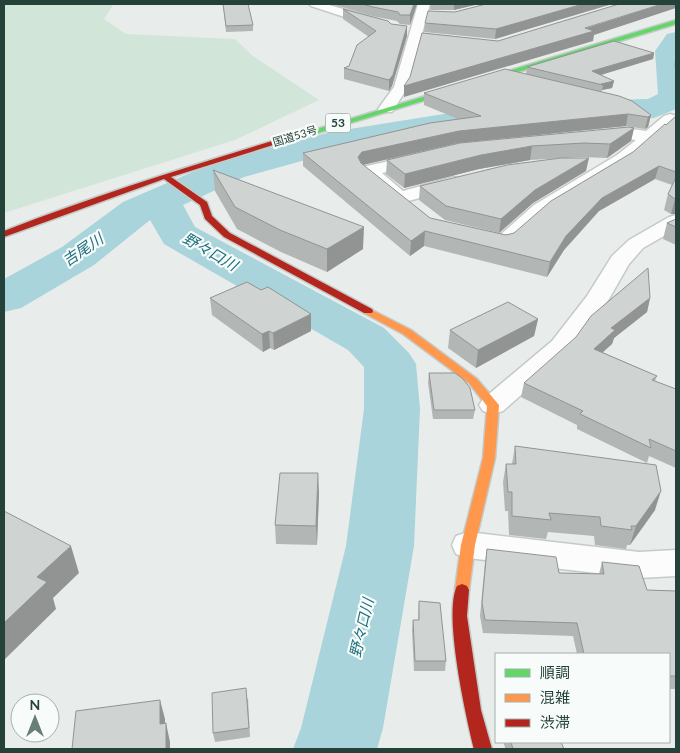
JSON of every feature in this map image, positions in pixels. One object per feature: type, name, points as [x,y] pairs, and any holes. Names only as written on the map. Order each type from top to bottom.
[{"type":"main road","name":"国道53号","points":[[4,234],[68,208],[164,176],[676,22]]},
{"type":"main road","points":[[164,176],[204,204],[208,217],[227,235],[406,332],[473,381],[493,405],[489,458],[468,545],[459,616],[473,710],[483,749]]},
{"type":"street","points":[[315,4],[362,19],[385,24]]},
{"type":"street","points":[[386,109],[401,87],[422,9],[437,16]]},
{"type":"street","points":[[402,30],[474,44]]},
{"type":"street","points":[[503,74],[530,81]]},
{"type":"street","points":[[466,233],[504,242],[541,210],[623,159],[650,137],[665,118]]},
{"type":"street","points":[[577,138],[626,133],[650,137]]},
{"type":"street","points":[[415,209],[368,172],[440,155]]},
{"type":"street","points":[[586,162],[610,166]]},
{"type":"street","points":[[401,197],[472,178]]},
{"type":"street","points":[[493,405],[563,345],[566,338],[597,299],[620,261],[636,244],[676,221]]},
{"type":"street","points":[[468,545],[639,564],[676,564]]},
{"type":"green space","points":[[4,4],[109,4],[113,5],[104,19],[126,34],[235,39],[253,56],[319,100],[235,140],[4,213]]},
{"type":"building","points":[[223,4],[248,4],[253,25],[226,26]]},
{"type":"building","points":[[362,4],[414,4],[410,15],[400,15],[398,12]]},
{"type":"building","points":[[486,4],[583,4],[496,29],[425,23],[428,11],[455,12]]},
{"type":"building","points":[[619,4],[662,4],[585,28],[594,31],[404,86],[410,77],[422,33],[498,41]]},
{"type":"building","points":[[343,9],[388,21],[391,24],[407,26],[393,75],[389,80],[344,68],[349,66],[357,45],[376,31]]},
{"type":"building","points":[[614,41],[654,53],[592,71],[614,81],[601,84],[603,85],[527,67]]},
{"type":"building","points":[[505,69],[619,96],[632,101],[651,115],[648,117],[628,114],[459,131],[362,152],[358,157],[361,163],[430,218],[506,235],[514,233],[551,201],[633,152],[676,116],[676,172],[659,166],[602,198],[566,236],[550,262],[425,231],[411,241],[303,153],[430,123],[481,116],[424,93]]},
{"type":"building","points":[[634,128],[610,144],[584,143],[532,146],[481,155],[405,174],[387,160],[460,143]]},
{"type":"building","points":[[561,158],[589,158],[535,190],[501,219],[446,206],[420,186],[507,165]]},
{"type":"building","points":[[213,170],[364,227],[327,249],[280,230],[235,207]]},
{"type":"building","points":[[676,177],[676,199],[675,199],[668,194]]},
{"type":"building","points":[[676,219],[676,227],[667,223]]},
{"type":"building","points":[[648,268],[650,298],[611,328],[615,330],[594,349],[657,376],[652,380],[676,389],[676,451],[649,439],[651,448],[580,414],[583,411],[524,383],[576,337],[591,316]]},
{"type":"building","points":[[247,282],[261,290],[268,287],[311,314],[273,333],[269,331],[262,334],[210,298]]},
{"type":"building","points":[[508,302],[538,319],[478,350],[450,330]]},
{"type":"building","points":[[429,373],[455,373],[463,379],[470,388],[475,410],[434,410]]},
{"type":"building","points":[[515,446],[656,465],[661,491],[636,526],[631,526],[632,530],[601,526],[600,517],[549,513],[551,520],[512,516],[512,492],[508,492],[506,464],[516,464]]},
{"type":"building","points":[[280,473],[318,473],[316,526],[275,525]]},
{"type":"building","points":[[4,511],[71,546],[37,577],[47,582],[4,623]]},
{"type":"building","points":[[487,549],[556,557],[559,573],[604,574],[602,562],[639,566],[647,590],[676,591],[676,676],[670,676],[670,653],[584,653],[577,623],[485,620],[482,603]]},
{"type":"building","points":[[419,601],[440,603],[446,661],[415,661],[413,620],[419,620]]},
{"type":"building","points":[[246,688],[249,728],[213,733],[212,693]]},
{"type":"building","points":[[160,700],[160,724],[166,723],[166,749],[72,749],[76,711]]},
{"type":"building","points":[[511,743],[561,743],[564,749],[513,749]]},
{"type":"waterway","name":"野々口川","points":[[569,111],[654,108],[674,98],[669,51],[676,40]]},
{"type":"waterway","name":"野々口川","points":[[160,201],[231,169],[331,142],[475,119]]},
{"type":"waterway","name":"吉尾川","points":[[4,298],[78,256],[137,211],[160,201]]},
{"type":"waterway","name":"野々口川","points":[[160,201],[179,235],[366,339],[390,364],[392,409],[380,546],[342,728],[335,749]]},
{"type":"traffic: fast","points":[[308,133],[676,22]]},
{"type":"traffic: slow","points":[[368,311],[407,332],[473,381],[493,405],[489,458],[468,545],[462,590]]},
{"type":"traffic: jam","points":[[4,234],[117,192],[308,133]]},
{"type":"traffic: jam","points":[[164,176],[204,204],[208,217],[227,235],[368,311]]},
{"type":"traffic: jam","points":[[462,590],[459,616],[473,710],[483,749]]}]
